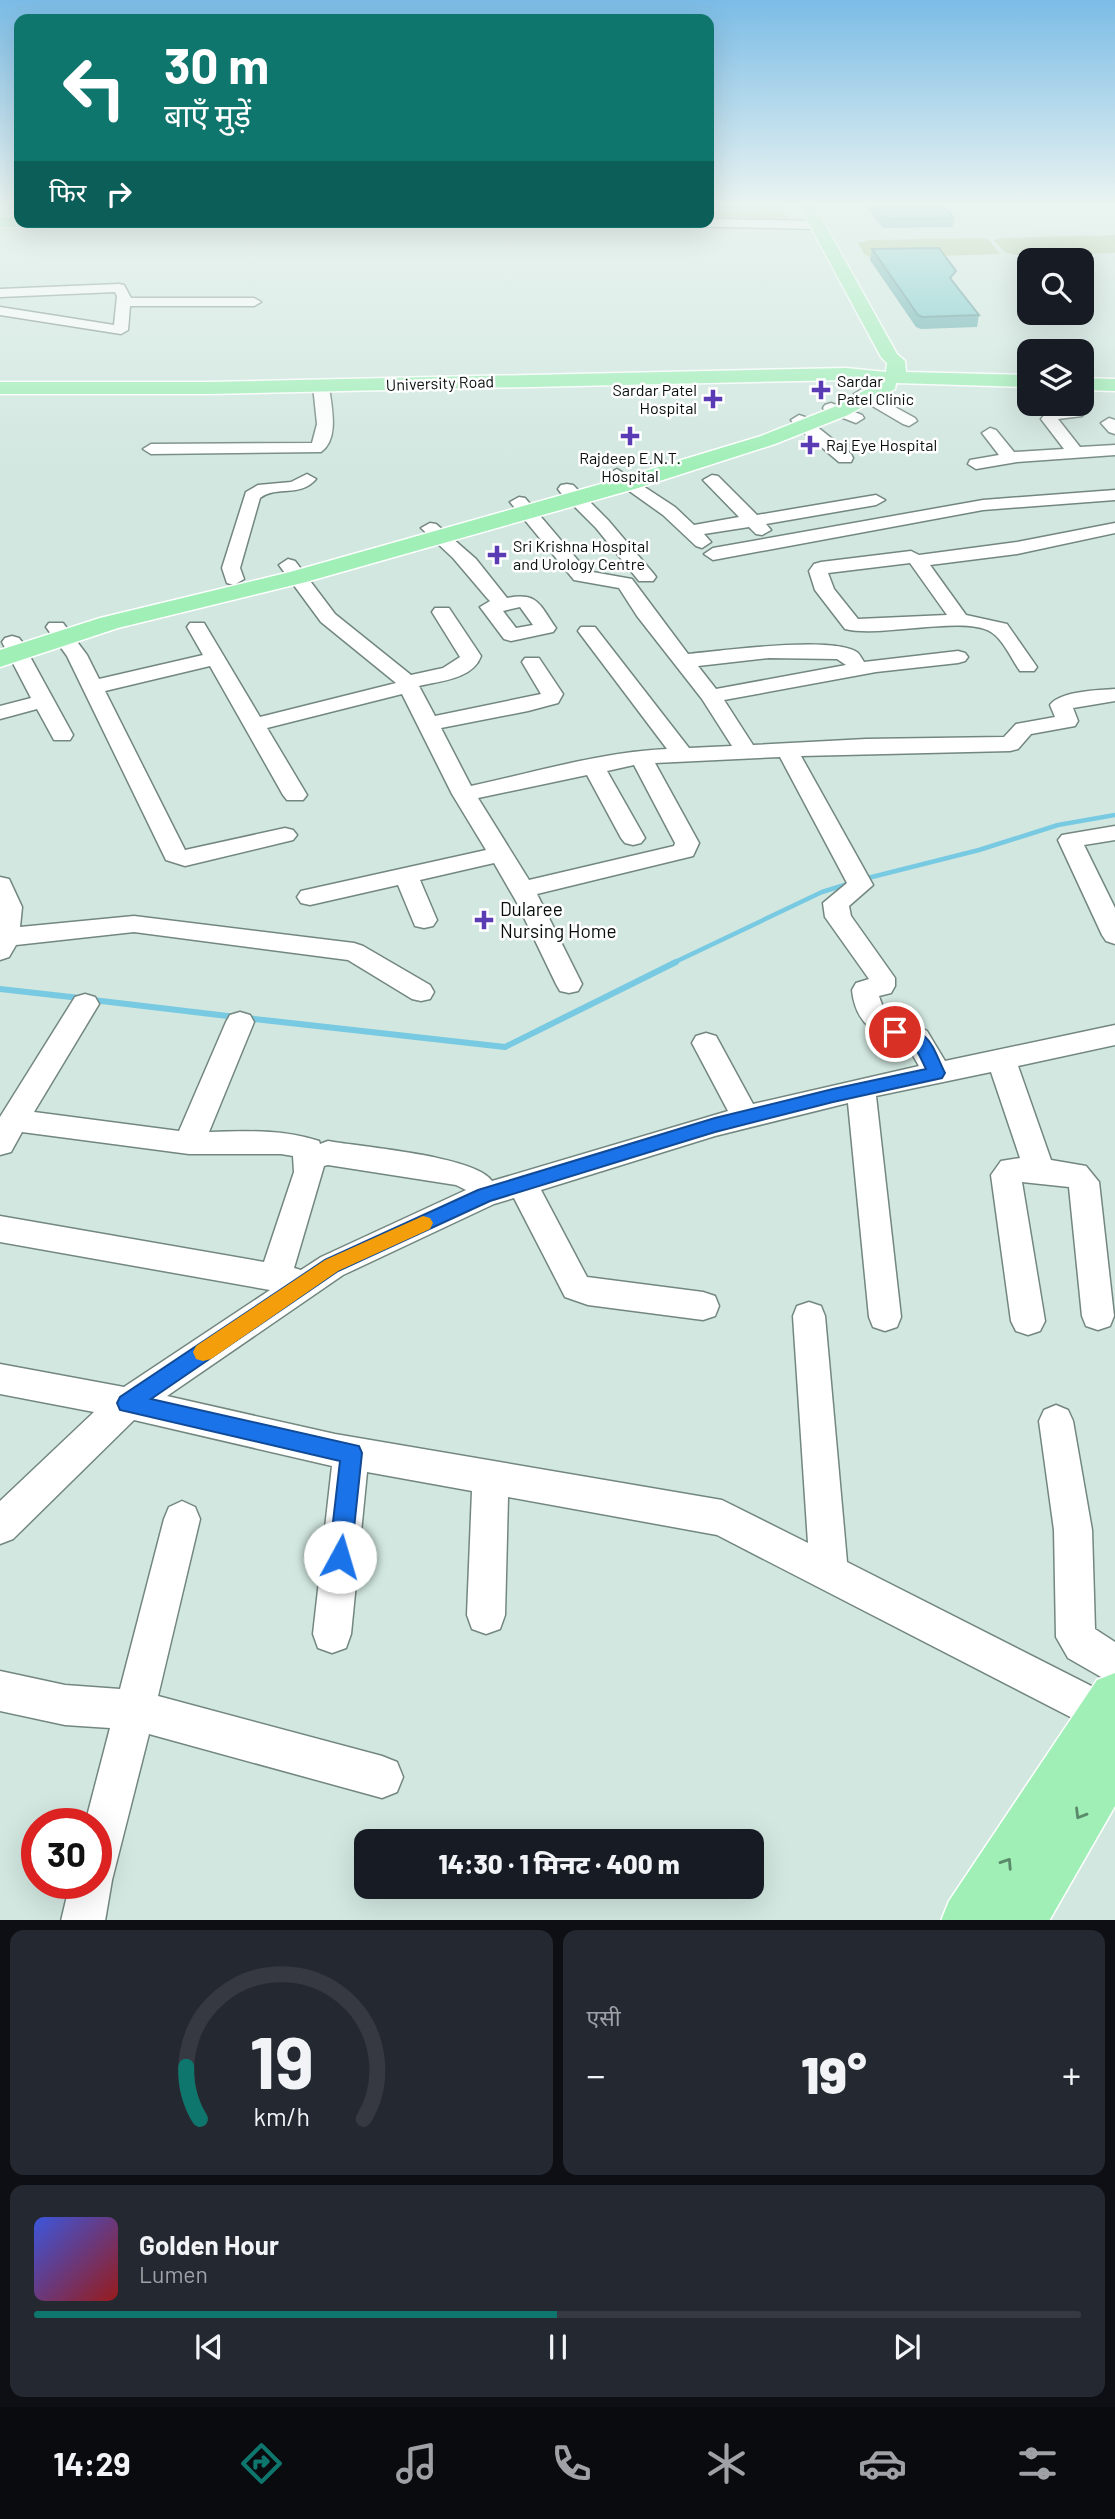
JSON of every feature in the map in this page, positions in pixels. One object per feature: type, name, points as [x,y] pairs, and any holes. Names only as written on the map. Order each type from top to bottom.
[{"type":"main road","points":[[847,295],[884,380]]},
{"type":"main road","points":[[884,380],[1017,387]]},
{"type":"main road","points":[[60,632],[109,622],[624,479],[802,422],[843,412],[884,380],[1017,381]]},
{"type":"main road","name":"University Road","points":[[0,391],[884,380]]},
{"type":"main road","points":[[1094,384],[1115,385]]},
{"type":"main road","points":[[1094,391],[1115,392]]},
{"type":"main road","points":[[8,650],[234,579],[293,571]]},
{"type":"main road","points":[[970,1920],[1113,1711]]},
{"type":"main road","points":[[1017,1920],[1113,1711]]},
{"type":"street","points":[[0,311],[121,330],[122,295]]},
{"type":"street","points":[[124,302],[254,302]]},
{"type":"street","points":[[884,380],[909,421]]},
{"type":"street","points":[[151,449],[315,448],[325,425],[322,388]]},
{"type":"street","points":[[1052,416],[1049,419],[1075,452]]},
{"type":"street","points":[[802,422],[845,458]]},
{"type":"street","points":[[990,433],[1011,459]]},
{"type":"street","points":[[976,464],[1115,450]]},
{"type":"street","points":[[234,579],[231,568],[252,496],[256,491],[266,488],[295,487],[307,479]]},
{"type":"street","points":[[624,479],[669,511],[718,561],[776,543],[983,505],[1115,495]]},
{"type":"street","points":[[712,480],[776,543]]},
{"type":"street","points":[[572,493],[646,577]]},
{"type":"street","points":[[691,531],[876,500]]},
{"type":"street","points":[[524,507],[581,576],[599,577],[609,583],[625,583],[711,696],[747,752]]},
{"type":"street","points":[[876,526],[914,559],[961,621]]},
{"type":"street","points":[[1027,667],[997,626],[961,621],[852,625],[825,590],[818,571],[821,568],[1017,548],[1115,528]]},
{"type":"street","points":[[436,532],[478,571],[502,605]]},
{"type":"street","points":[[293,571],[328,618],[384,661],[408,684],[464,794],[522,890],[569,984]]},
{"type":"street","points":[[463,645],[547,628],[525,600],[490,607],[511,635]]},
{"type":"street","points":[[254,725],[444,676],[457,669],[470,660],[471,656],[442,612]]},
{"type":"street","points":[[197,627],[295,795]]},
{"type":"street","points":[[587,631],[682,754]]},
{"type":"street","points":[[60,632],[77,655],[175,855],[185,858],[285,835]]},
{"type":"street","points":[[8,650],[44,701],[62,735]]},
{"type":"street","points":[[683,661],[769,652],[840,653],[850,657],[859,669]]},
{"type":"street","points":[[711,696],[859,669],[958,657]]},
{"type":"street","points":[[93,687],[215,659]]},
{"type":"street","points":[[428,724],[528,705],[550,698],[552,694],[532,662]]},
{"type":"street","points":[[464,794],[641,757],[1010,744],[1024,729],[1068,721],[1061,705],[1084,698],[1115,695]]},
{"type":"street","points":[[0,713],[44,701]]},
{"type":"street","points":[[787,750],[861,885],[836,903],[838,917],[883,978],[882,986],[865,990],[866,1001],[881,1024],[895,1032],[914,1035],[921,1042],[936,1073]]},
{"type":"street","points":[[522,890],[684,851],[687,843],[641,757]]},
{"type":"street","points":[[593,766],[633,838]]},
{"type":"street","points":[[1115,833],[1070,840],[1115,935]]},
{"type":"street","points":[[310,897],[500,854]]},
{"type":"street","points":[[406,875],[424,920]]},
{"type":"street","points":[[0,885],[9,908],[2,942],[135,924],[354,952],[421,992]]},
{"type":"street","points":[[85,1004],[6,1128],[190,1143],[297,1144],[308,1149],[309,1172],[275,1277]]},
{"type":"street","points":[[190,1143],[240,1022]]},
{"type":"street","points":[[0,1526],[128,1403],[332,1266],[485,1195],[746,1118],[861,1089],[1115,1035]]},
{"type":"street","points":[[706,1043],[746,1118]]},
{"type":"street","points":[[1001,1059],[1039,1169]]},
{"type":"street","points":[[861,1089],[885,1317]]},
{"type":"street","points":[[310,1158],[328,1153],[461,1174],[476,1181],[485,1195]]},
{"type":"street","points":[[1028,1321],[1006,1175],[1012,1169],[1039,1169],[1075,1174],[1084,1182],[1098,1316]]},
{"type":"street","points":[[522,1184],[576,1287],[588,1291],[703,1306]]},
{"type":"street","points":[[0,1229],[307,1283]]},
{"type":"street","points":[[809,1316],[829,1573]]},
{"type":"street","points":[[0,1380],[128,1403],[351,1453],[722,1518],[1113,1711]]},
{"type":"street","points":[[1056,1421],[1073,1530],[1076,1637],[1082,1644],[1113,1711]]},
{"type":"street","points":[[332,1634],[351,1453]]},
{"type":"street","points":[[486,1615],[491,1478]]},
{"type":"street","points":[[111,1808],[182,1519]]},
{"type":"street","points":[[0,1691],[65,1705],[136,1710],[382,1777]]},
{"type":"street","points":[[83,1920],[88,1899]]},
{"type":"building","points":[[904,295],[963,295],[979,315],[922,317]]},
{"type":"waterway","points":[[864,879],[979,850],[1058,825],[1115,815]]},
{"type":"waterway","points":[[673,963],[822,892],[851,883]]},
{"type":"waterway","points":[[246,1018],[505,1047],[676,962]]},
{"type":"waterway","points":[[0,989],[80,998]]},
{"type":"waterway","points":[[93,1000],[236,1017]]},
{"type":"slow traffic","points":[[203,1352],[332,1266],[423,1223]]},
{"type":"place","name":"Sardar Patel Clinic","points":[[821,390]]},
{"type":"place","name":"Sardar Patel Hospital","points":[[713,399]]},
{"type":"place","name":"Rajdeep E.N.T. Hospital","points":[[630,436]]},
{"type":"place","name":"Raj Eye Hospital","points":[[810,445]]},
{"type":"place","name":"Sri Krishna Hospital and Urology Centre","points":[[497,555]]},
{"type":"place","name":"Dularee Nursing Home","points":[[484,920]]},
{"type":"route","points":[[340,1557],[351,1453],[128,1403],[332,1266],[485,1195],[715,1125],[833,1095],[936,1073],[921,1042],[914,1035],[895,1032]]}]
